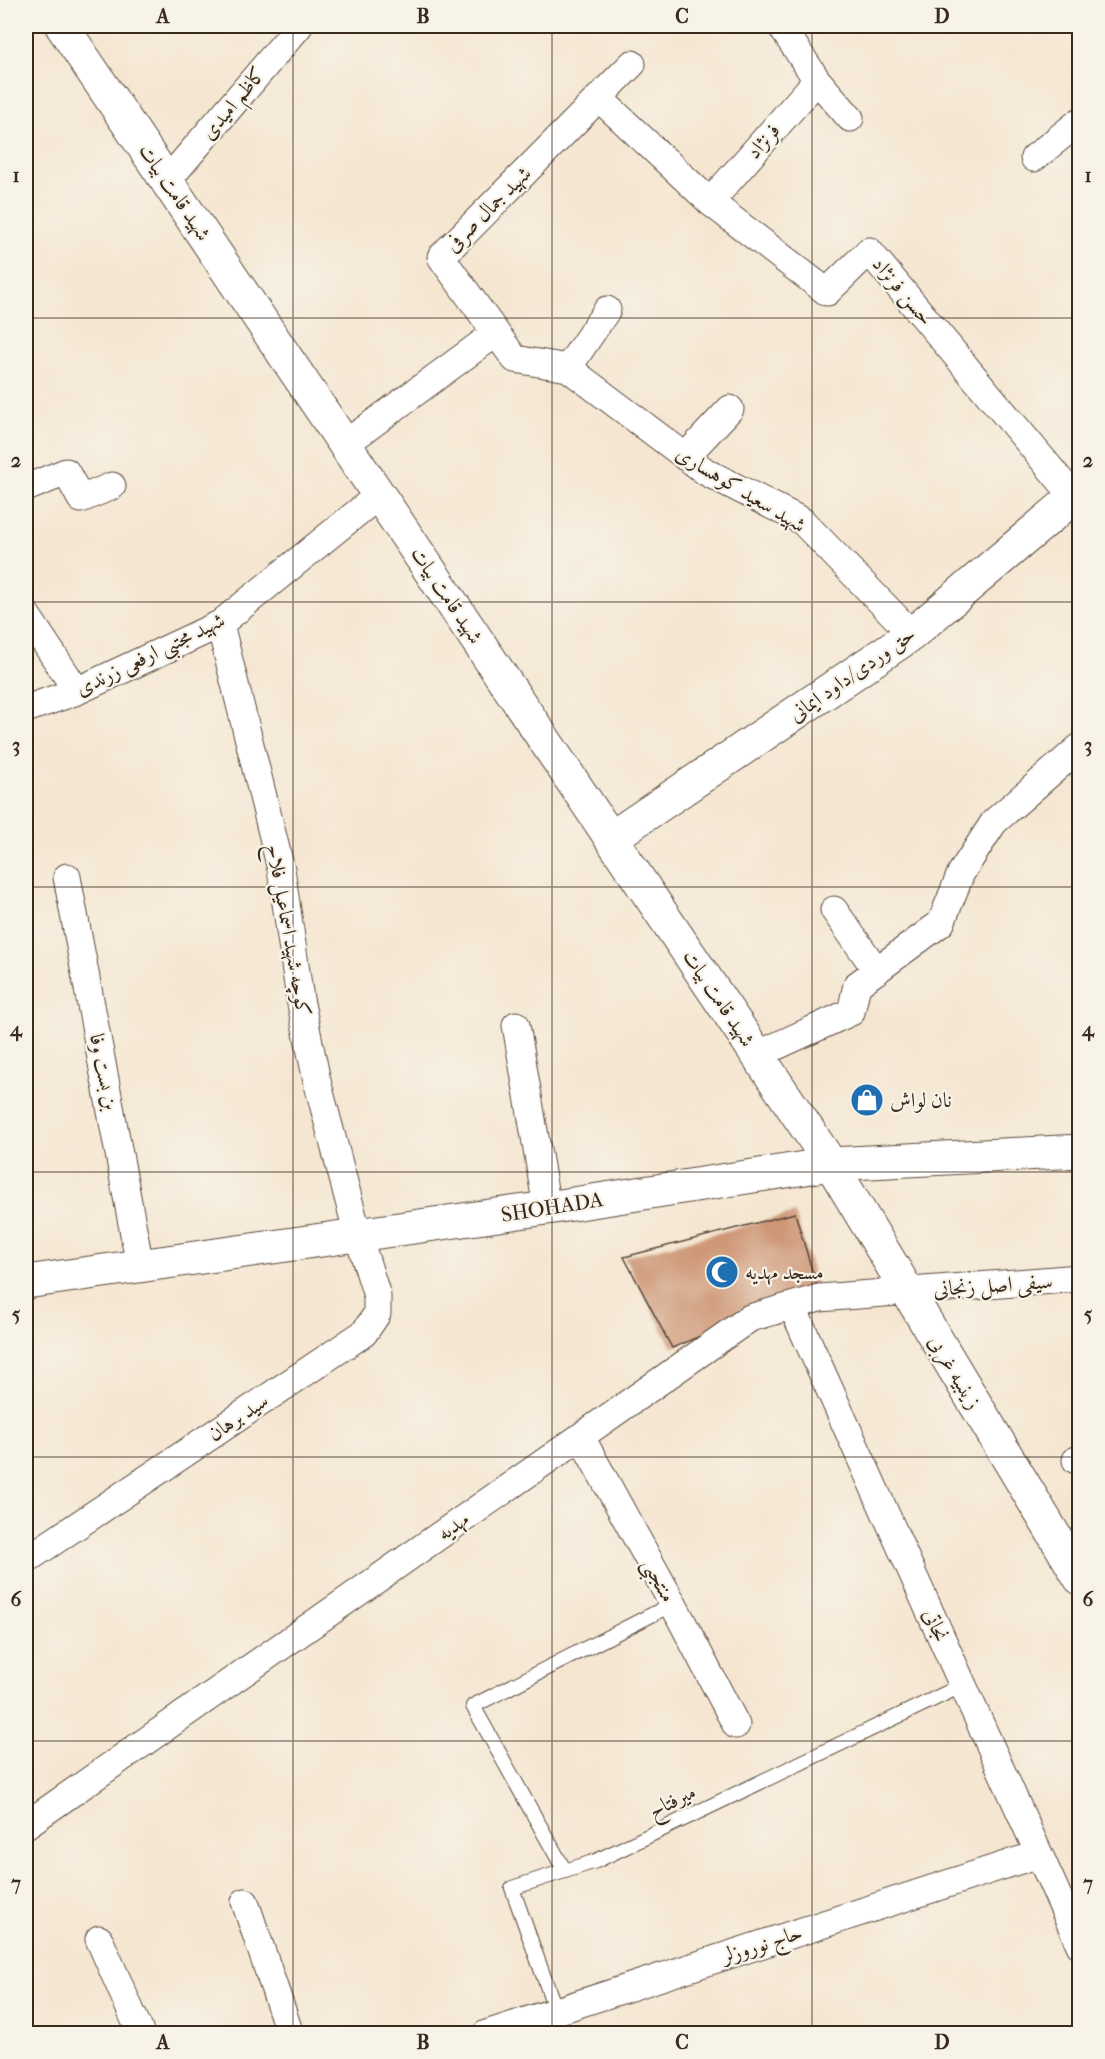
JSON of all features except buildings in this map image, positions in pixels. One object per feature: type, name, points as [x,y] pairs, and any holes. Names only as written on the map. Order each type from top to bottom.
[{"type":"main road","name":"شهید قامت بیات","points":[[62,26],[831,1164]]},
{"type":"main road","name":"حق وردی/داود ایمانی","points":[[611,838],[912,634],[1078,497]]},
{"type":"main road","name":"SHOHADA","points":[[26,1282],[547,1208],[831,1164],[1080,1151]]},
{"type":"main road","name":"زینبیه غربی","points":[[831,1164],[1080,1578]]},
{"type":"street","name":"کاظم امیدی","points":[[167,181],[299,26]]},
{"type":"street","points":[[781,26],[817,80],[850,118]]},
{"type":"street","name":"شهید جمال صرفی","points":[[496,333],[441,257],[632,64]]},
{"type":"street","name":"فرنژاد","points":[[710,202],[817,80]]},
{"type":"street","name":"حسن فرنژاد","points":[[599,98],[710,202],[827,292],[869,251],[1078,497]]},
{"type":"street","points":[[1034,158],[1080,121]]},
{"type":"street","points":[[568,368],[607,310]]},
{"type":"street","points":[[345,444],[496,333]]},
{"type":"street","name":"شهید سعید کوهساری","points":[[496,333],[516,359],[568,368],[706,472],[802,521],[912,634]]},
{"type":"street","points":[[685,457],[730,409]]},
{"type":"street","points":[[26,488],[66,472],[81,499],[112,486]]},
{"type":"street","name":"شهید مجتبی ارفعی زرندی","points":[[26,709],[77,691],[220,624],[379,495]]},
{"type":"street","points":[[26,614],[77,691]]},
{"type":"street","name":"کوچه شهید اسماعیل فلاح","points":[[220,624],[281,869],[300,999],[317,1081],[358,1235]]},
{"type":"street","points":[[758,1055],[851,1012],[857,985],[941,923],[961,873],[994,822],[1080,747]]},
{"type":"street","name":"بن بست وفا","points":[[67,877],[140,1266]]},
{"type":"street","points":[[834,910],[877,971]]},
{"type":"street","points":[[516,1024],[547,1208]]},
{"type":"street","name":"سید برهان","points":[[26,1560],[364,1333],[377,1314],[377,1296],[358,1235]]},
{"type":"street","name":"سیفی اصل زنجانی","points":[[906,1291],[1080,1278]]},
{"type":"street","name":"مهدیه","points":[[26,1825],[750,1318],[819,1298],[906,1291]]},
{"type":"street","name":"نجاتی","points":[[792,1306],[1080,1945]]},
{"type":"street","name":"منتجبی","points":[[580,1437],[673,1605],[735,1725]]},
{"type":"street","name":"حاج نوروزلر","points":[[486,2034],[1039,1854]]},
{"type":"street","points":[[245,1902],[290,2034]]},
{"type":"street","points":[[99,1939],[141,2034]]},
{"type":"lane","points":[[565,1871],[473,1706],[673,1605]]},
{"type":"lane","name":"میرفتاح","points":[[556,2011],[512,1888],[596,1861],[963,1685]]},
{"type":"place","name":"نان لواش","points":[[867,1100]]},
{"type":"place","name":"مسجد مهدیه","points":[[722,1272]]}]
